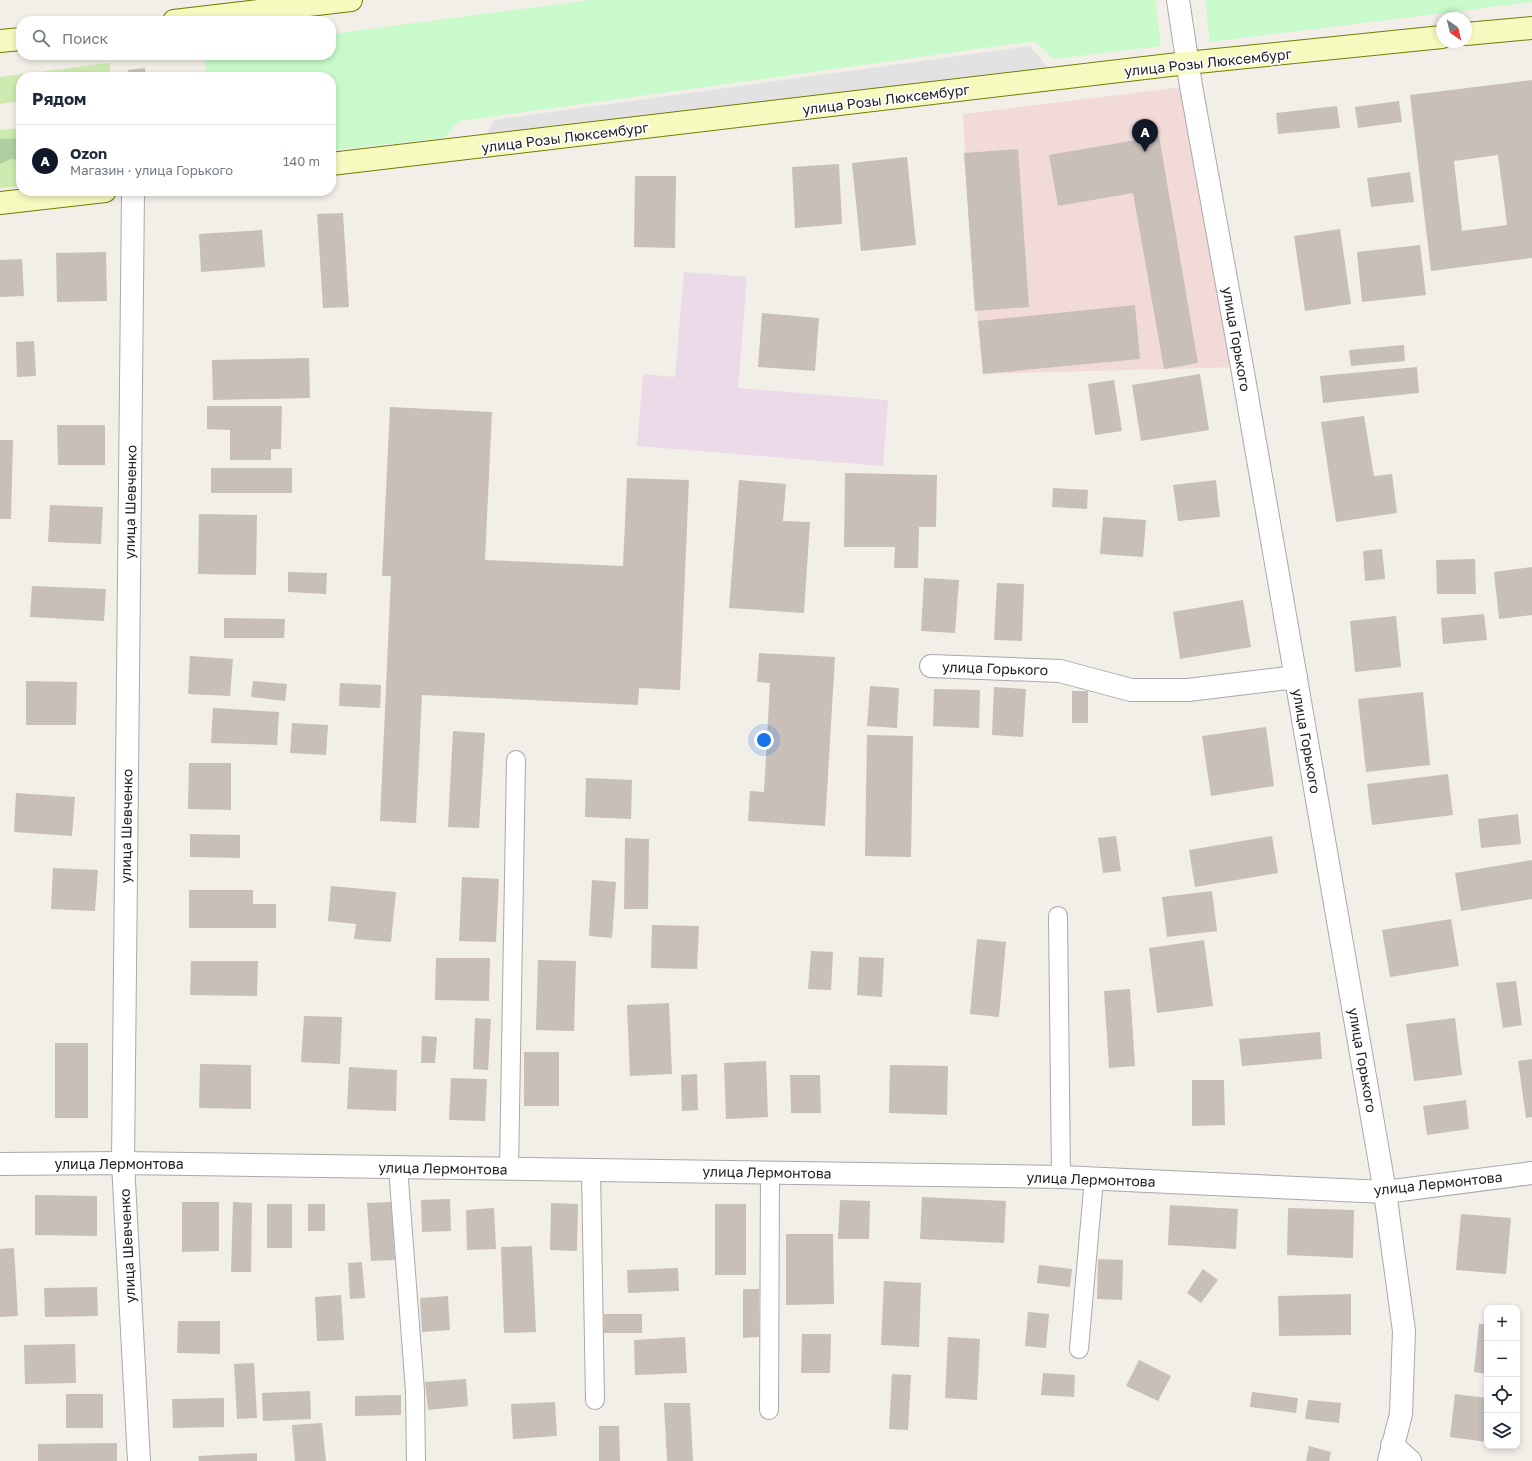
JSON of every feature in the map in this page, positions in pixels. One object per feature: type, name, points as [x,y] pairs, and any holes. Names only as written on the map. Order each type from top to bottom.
[{"type":"main road","points":[[216,16],[351,0]]},
{"type":"main road","points":[[1472,33],[1532,28]]},
{"type":"main road","name":"улица Розы Люксембург","points":[[336,163],[1187,63],[1436,38]]},
{"type":"main road","points":[[0,42],[16,40]]},
{"type":"main road","points":[[0,203],[61,196]]},
{"type":"street","name":"улица Горького","points":[[1178,0],[1187,63],[1386,1192],[1404,1331],[1401,1414],[1391,1453],[1410,1461]]},
{"type":"street","name":"улица Шевченко","points":[[133,196],[123,1163],[139,1461]]},
{"type":"street","name":"улица Горького","points":[[931,666],[1060,671],[1131,690],[1188,690],[1296,677]]},
{"type":"street","name":"улица Лермонтова","points":[[0,1164],[123,1163],[1061,1177],[1386,1192],[1532,1173]]},
{"type":"lane","points":[[509,1169],[516,760]]},
{"type":"lane","points":[[1058,916],[1061,1177]]},
{"type":"lane","points":[[398,1167],[415,1391],[416,1461]]},
{"type":"lane","points":[[591,1170],[595,1400]]},
{"type":"lane","points":[[769,1410],[770,1172]]},
{"type":"lane","points":[[1079,1349],[1094,1178]]},
{"type":"shaded area","points":[[1030,46],[1049,69],[483,141],[494,120]]},
{"type":"shaded area","points":[[1191,86],[1242,367],[983,374],[969,223],[963,114]]},
{"type":"shaded area","points":[[684,272],[747,277],[738,388],[888,400],[883,466],[637,446],[643,374],[675,377]]},
{"type":"green space","points":[[591,0],[1155,0],[1161,46],[1053,59],[1035,41],[459,121],[444,138],[336,149],[336,72],[206,72],[204,60],[336,60],[336,33]]},
{"type":"green space","points":[[1205,0],[1532,0],[1532,2],[1452,12],[1436,12],[1436,14],[1210,42]]},
{"type":"green space","points":[[109,63],[110,72],[39,72]]},
{"type":"green space","points":[[16,75],[16,102],[0,104],[0,77]]},
{"type":"green space","points":[[16,128],[16,186],[0,188],[0,130]]},
{"type":"green space","points":[[16,138],[16,160],[11,159],[0,164],[0,139]]},
{"type":"building","points":[[145,68],[145,72],[128,72],[128,70]]},
{"type":"building","points":[[1532,80],[1532,258],[1431,271],[1410,95]],"holes":[[[1498,155],[1507,225],[1462,231],[1454,161]]]},
{"type":"building","points":[[1399,101],[1402,122],[1358,128],[1355,107]]},
{"type":"building","points":[[1337,106],[1340,128],[1278,134],[1276,113]]},
{"type":"building","points":[[1159,136],[1198,363],[1164,369],[1133,193],[1058,206],[1049,155]]},
{"type":"building","points":[[1018,149],[1029,307],[975,311],[964,153]]},
{"type":"building","points":[[907,157],[916,245],[861,251],[852,163]]},
{"type":"building","points":[[839,164],[842,224],[795,228],[792,167]]},
{"type":"building","points":[[1410,172],[1414,202],[1371,207],[1367,178]]},
{"type":"building","points":[[635,176],[676,176],[675,248],[634,247]]},
{"type":"building","points":[[343,213],[349,307],[323,308],[317,214]]},
{"type":"building","points":[[1340,229],[1351,304],[1305,311],[1294,236]]},
{"type":"building","points":[[262,230],[265,267],[201,272],[199,234]]},
{"type":"building","points":[[1420,245],[1426,295],[1362,302],[1357,252]]},
{"type":"building","points":[[106,252],[107,301],[57,302],[56,253]]},
{"type":"building","points":[[22,259],[24,296],[0,297],[0,260]]},
{"type":"building","points":[[1135,305],[1140,359],[983,374],[978,321]]},
{"type":"building","points":[[762,313],[819,318],[815,371],[758,367]]},
{"type":"building","points":[[34,341],[36,376],[17,377],[16,342]]},
{"type":"building","points":[[1404,345],[1405,361],[1351,366],[1349,350]]},
{"type":"building","points":[[309,358],[310,398],[213,400],[212,360]]},
{"type":"building","points":[[1417,367],[1419,393],[1323,403],[1320,376]]},
{"type":"building","points":[[1200,374],[1209,430],[1141,441],[1132,385]]},
{"type":"building","points":[[1114,380],[1122,431],[1095,435],[1088,384]]},
{"type":"building","points":[[207,406],[282,406],[281,449],[271,449],[271,460],[230,460],[230,430],[207,429]]},
{"type":"building","points":[[390,407],[492,412],[485,560],[623,566],[627,478],[689,480],[680,690],[639,688],[638,705],[422,695],[416,823],[380,821],[391,576],[382,576]]},
{"type":"building","points":[[1364,416],[1374,476],[1392,474],[1397,513],[1336,522],[1321,422]]},
{"type":"building","points":[[57,425],[105,425],[105,465],[58,465]]},
{"type":"building","points":[[0,440],[13,440],[11,519],[0,519]]},
{"type":"building","points":[[211,468],[292,468],[292,493],[211,493]]},
{"type":"building","points":[[845,473],[937,475],[936,527],[919,527],[918,568],[894,568],[895,547],[844,547]]},
{"type":"building","points":[[739,480],[786,484],[783,521],[810,522],[804,613],[729,608]]},
{"type":"building","points":[[1216,480],[1220,517],[1178,521],[1173,485]]},
{"type":"building","points":[[1053,488],[1088,490],[1087,509],[1052,507]]},
{"type":"building","points":[[50,505],[103,507],[101,544],[48,542]]},
{"type":"building","points":[[199,514],[257,515],[256,575],[198,574]]},
{"type":"building","points":[[1103,517],[1146,520],[1143,557],[1100,554]]},
{"type":"building","points":[[1382,549],[1385,579],[1365,581],[1363,551]]},
{"type":"building","points":[[1475,559],[1476,594],[1437,594],[1436,560]]},
{"type":"building","points":[[1532,567],[1532,615],[1499,619],[1494,572]]},
{"type":"building","points":[[288,572],[327,573],[326,594],[288,592]]},
{"type":"building","points":[[924,578],[959,580],[955,633],[921,631]]},
{"type":"building","points":[[997,583],[1024,584],[1022,641],[994,640]]},
{"type":"building","points":[[32,586],[106,589],[104,621],[30,617]]},
{"type":"building","points":[[1243,600],[1251,647],[1180,659],[1173,612]]},
{"type":"building","points":[[1484,614],[1487,640],[1443,644],[1441,618]]},
{"type":"building","points":[[1396,616],[1401,667],[1355,672],[1350,621]]},
{"type":"building","points":[[224,618],[285,619],[284,638],[224,638]]},
{"type":"building","points":[[759,653],[835,657],[825,826],[748,821],[750,791],[764,792],[770,683],[757,682]]},
{"type":"building","points":[[190,656],[233,659],[230,696],[188,694]]},
{"type":"building","points":[[26,681],[77,682],[76,725],[26,725]]},
{"type":"building","points":[[253,681],[287,684],[285,701],[251,697]]},
{"type":"building","points":[[340,683],[381,685],[380,708],[339,706]]},
{"type":"building","points":[[870,686],[899,688],[897,728],[867,726]]},
{"type":"building","points":[[994,687],[1026,689],[1023,737],[992,735]]},
{"type":"building","points":[[934,689],[980,690],[979,728],[933,726]]},
{"type":"building","points":[[1072,691],[1088,691],[1088,723],[1072,723]]},
{"type":"building","points":[[1423,692],[1430,765],[1366,772],[1358,699]]},
{"type":"building","points":[[213,708],[279,712],[277,745],[211,743]]},
{"type":"building","points":[[292,723],[328,725],[326,755],[290,753]]},
{"type":"building","points":[[1266,727],[1274,786],[1211,796],[1202,736]]},
{"type":"building","points":[[453,731],[485,733],[479,828],[448,827]]},
{"type":"building","points":[[867,735],[913,736],[911,857],[865,856]]},
{"type":"building","points":[[189,763],[231,763],[231,810],[188,809]]},
{"type":"building","points":[[1448,774],[1453,815],[1372,825],[1367,784]]},
{"type":"building","points":[[586,778],[632,780],[631,819],[585,817]]},
{"type":"building","points":[[16,793],[75,797],[72,836],[14,832]]},
{"type":"building","points":[[1518,814],[1521,844],[1481,848],[1478,819]]},
{"type":"building","points":[[190,834],[240,835],[240,858],[190,857]]},
{"type":"building","points":[[1116,836],[1121,871],[1103,873],[1098,838]]},
{"type":"building","points":[[1272,836],[1278,873],[1195,887],[1189,850]]},
{"type":"building","points":[[625,838],[649,839],[648,909],[624,909]]},
{"type":"building","points":[[1532,860],[1532,899],[1461,911],[1455,873]]},
{"type":"building","points":[[53,868],[98,870],[95,911],[51,909]]},
{"type":"building","points":[[462,877],[499,879],[496,942],[459,941]]},
{"type":"building","points":[[592,880],[616,882],[612,938],[589,936]]},
{"type":"building","points":[[331,886],[396,892],[391,942],[354,939],[356,924],[328,921]]},
{"type":"building","points":[[189,890],[253,890],[253,904],[276,904],[276,928],[189,928]]},
{"type":"building","points":[[1212,891],[1217,931],[1167,937],[1162,897]]},
{"type":"building","points":[[1451,919],[1459,966],[1390,977],[1382,930]]},
{"type":"building","points":[[652,925],[699,926],[697,969],[651,968]]},
{"type":"building","points":[[977,939],[1006,942],[999,1017],[970,1014]]},
{"type":"building","points":[[1204,940],[1213,1006],[1157,1013],[1149,948]]},
{"type":"building","points":[[811,951],[833,952],[831,990],[808,989]]},
{"type":"building","points":[[859,957],[884,958],[882,997],[857,995]]},
{"type":"building","points":[[436,958],[490,958],[489,1001],[435,1000]]},
{"type":"building","points":[[538,960],[576,961],[574,1031],[536,1030]]},
{"type":"building","points":[[191,961],[258,961],[257,996],[190,995]]},
{"type":"building","points":[[1516,981],[1522,1025],[1503,1028],[1496,983]]},
{"type":"building","points":[[1130,989],[1135,1066],[1109,1068],[1104,991]]},
{"type":"building","points":[[669,1003],[672,1074],[630,1076],[627,1005]]},
{"type":"building","points":[[304,1016],[342,1017],[340,1064],[301,1062]]},
{"type":"building","points":[[475,1018],[491,1019],[488,1070],[473,1069]]},
{"type":"building","points":[[1455,1018],[1462,1075],[1414,1081],[1406,1024]]},
{"type":"building","points":[[1320,1032],[1322,1059],[1242,1066],[1239,1039]]},
{"type":"building","points":[[422,1036],[437,1037],[435,1063],[421,1063]]},
{"type":"building","points":[[55,1043],[88,1043],[88,1118],[55,1118]]},
{"type":"building","points":[[524,1052],[559,1052],[559,1106],[524,1106]]},
{"type":"building","points":[[1532,1059],[1532,1117],[1526,1118],[1518,1061]]},
{"type":"building","points":[[766,1061],[768,1117],[726,1119],[724,1063]]},
{"type":"building","points":[[200,1064],[251,1065],[251,1109],[199,1108]]},
{"type":"building","points":[[890,1065],[948,1066],[947,1115],[889,1113]]},
{"type":"building","points":[[349,1067],[397,1070],[396,1111],[347,1109]]},
{"type":"building","points":[[697,1074],[698,1110],[682,1111],[681,1075]]},
{"type":"building","points":[[790,1075],[820,1075],[821,1113],[791,1113]]},
{"type":"building","points":[[451,1078],[487,1079],[485,1121],[449,1120]]},
{"type":"building","points":[[1192,1080],[1224,1080],[1225,1125],[1192,1126]]},
{"type":"building","points":[[1466,1100],[1469,1129],[1427,1135],[1423,1106]]},
{"type":"building","points":[[35,1195],[97,1196],[97,1236],[35,1235]]},
{"type":"building","points":[[922,1197],[1006,1201],[1004,1243],[920,1239]]},
{"type":"building","points":[[450,1199],[451,1231],[422,1232],[421,1200]]},
{"type":"building","points":[[840,1200],[870,1201],[869,1239],[838,1239]]},
{"type":"building","points":[[182,1202],[219,1202],[219,1251],[182,1252]]},
{"type":"building","points":[[233,1202],[252,1203],[251,1272],[231,1272]]},
{"type":"building","points":[[391,1202],[395,1260],[371,1261],[367,1203]]},
{"type":"building","points":[[551,1203],[578,1204],[577,1251],[550,1250]]},
{"type":"building","points":[[267,1204],[292,1204],[292,1248],[267,1248]]},
{"type":"building","points":[[308,1204],[325,1204],[325,1231],[308,1231]]},
{"type":"building","points":[[715,1204],[746,1204],[746,1275],[715,1275]]},
{"type":"building","points":[[1170,1205],[1238,1209],[1236,1249],[1168,1245]]},
{"type":"building","points":[[494,1208],[496,1249],[467,1250],[466,1210]]},
{"type":"building","points":[[1288,1208],[1354,1210],[1353,1258],[1287,1255]]},
{"type":"building","points":[[1461,1214],[1511,1218],[1506,1274],[1456,1270]]},
{"type":"building","points":[[786,1234],[833,1234],[834,1304],[786,1305]]},
{"type":"building","points":[[532,1246],[536,1332],[504,1333],[501,1247]]},
{"type":"building","points":[[14,1248],[18,1316],[0,1317],[0,1249]]},
{"type":"building","points":[[1098,1259],[1123,1260],[1122,1300],[1097,1299]]},
{"type":"building","points":[[362,1262],[365,1298],[350,1299],[348,1263]]},
{"type":"building","points":[[1039,1265],[1072,1269],[1070,1287],[1037,1283]]},
{"type":"building","points":[[678,1268],[679,1291],[628,1293],[627,1270]]},
{"type":"building","points":[[1203,1269],[1218,1280],[1201,1303],[1187,1293]]},
{"type":"building","points":[[884,1281],[921,1283],[919,1347],[881,1345]]},
{"type":"building","points":[[97,1287],[98,1316],[45,1317],[44,1288]]},
{"type":"building","points":[[743,1289],[759,1289],[759,1337],[743,1338]]},
{"type":"building","points":[[1351,1294],[1351,1335],[1279,1336],[1278,1296]]},
{"type":"building","points":[[341,1295],[344,1340],[317,1341],[315,1297]]},
{"type":"building","points":[[448,1296],[450,1330],[422,1332],[420,1298]]},
{"type":"building","points":[[1028,1312],[1049,1314],[1046,1348],[1025,1346]]},
{"type":"building","points":[[604,1314],[642,1314],[642,1333],[604,1333]]},
{"type":"building","points":[[178,1321],[220,1321],[220,1354],[177,1353]]},
{"type":"building","points":[[1479,1324],[1484,1324],[1484,1374],[1474,1372]]},
{"type":"building","points":[[802,1334],[831,1334],[830,1373],[801,1373]]},
{"type":"building","points":[[685,1337],[687,1373],[635,1375],[634,1340]]},
{"type":"building","points":[[948,1337],[980,1339],[977,1400],[945,1398]]},
{"type":"building","points":[[75,1344],[76,1383],[25,1384],[24,1345]]},
{"type":"building","points":[[1139,1360],[1171,1376],[1158,1401],[1126,1386]]},
{"type":"building","points":[[254,1363],[257,1418],[237,1419],[234,1364]]},
{"type":"building","points":[[1043,1373],[1075,1375],[1074,1397],[1041,1395]]},
{"type":"building","points":[[892,1374],[911,1375],[908,1430],[889,1429]]},
{"type":"building","points":[[466,1379],[468,1406],[428,1410],[425,1382]]},
{"type":"building","points":[[310,1391],[311,1419],[263,1421],[262,1393]]},
{"type":"building","points":[[1252,1392],[1298,1398],[1296,1413],[1250,1407]]},
{"type":"building","points":[[66,1394],[103,1394],[103,1428],[66,1428]]},
{"type":"building","points":[[1455,1394],[1484,1398],[1484,1442],[1450,1437]]},
{"type":"building","points":[[401,1395],[401,1415],[355,1416],[355,1396]]},
{"type":"building","points":[[224,1398],[224,1427],[173,1428],[172,1399]]},
{"type":"building","points":[[1308,1400],[1341,1403],[1339,1423],[1305,1419]]},
{"type":"building","points":[[555,1402],[557,1436],[513,1439],[511,1404]]},
{"type":"building","points":[[664,1403],[690,1403],[693,1461],[667,1461]]},
{"type":"building","points":[[322,1423],[326,1461],[295,1461],[292,1425]]},
{"type":"building","points":[[599,1426],[619,1426],[620,1461],[599,1461]]},
{"type":"building","points":[[117,1443],[117,1461],[38,1461],[38,1444]]},
{"type":"building","points":[[1309,1446],[1331,1452],[1329,1461],[1306,1461]]},
{"type":"building","points":[[257,1453],[257,1461],[199,1461],[198,1456]]},
{"type":"place","name":"Ozon","points":[[1145,152]]}]
